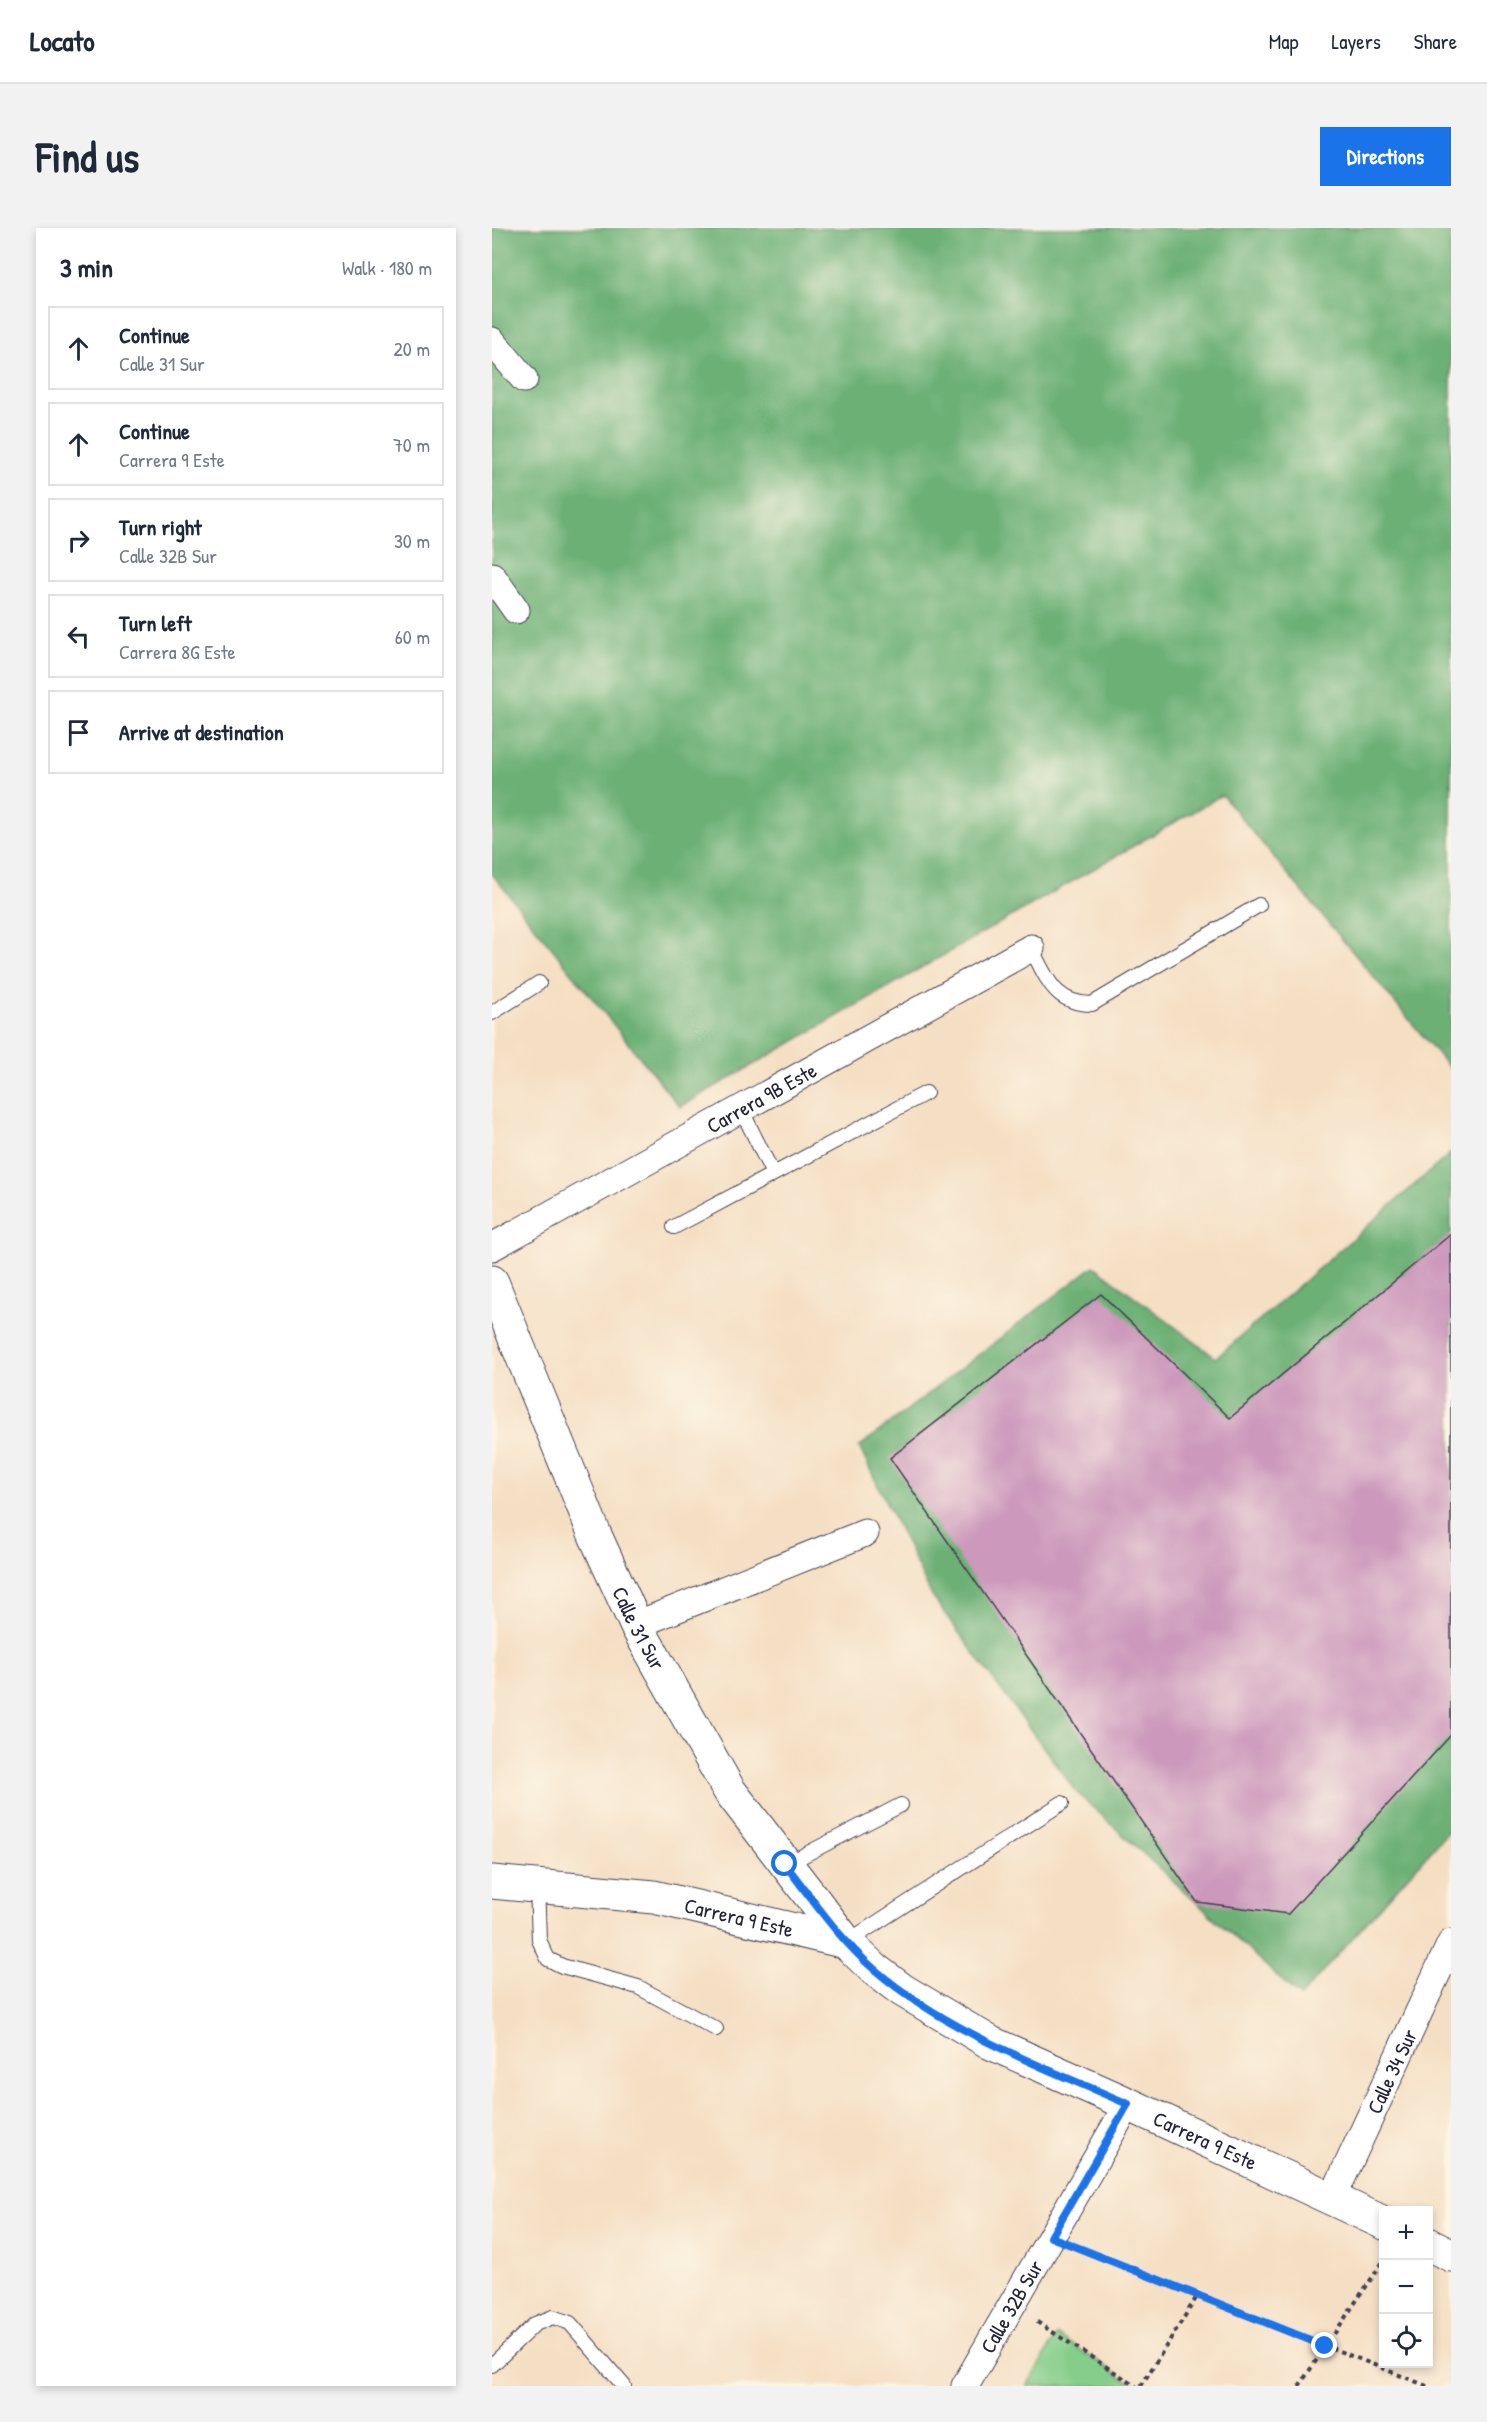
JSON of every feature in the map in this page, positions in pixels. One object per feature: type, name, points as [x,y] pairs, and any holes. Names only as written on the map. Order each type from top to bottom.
[{"type":"main road","name":"Calle 31 Sur","points":[[492,1282],[595,1535],[636,1625],[729,1790],[846,1942]]},
{"type":"main road","name":"Carrera 9 Este","points":[[492,1882],[537,1884],[654,1897],[731,1913],[846,1942],[874,1969],[943,2017],[991,2043],[1379,2221]]},
{"type":"main road","points":[[1433,2246],[1451,2255]]},
{"type":"street","points":[[492,341],[524,379]]},
{"type":"street","points":[[492,576],[516,610]]},
{"type":"street","name":"Carrera 9B Este","points":[[492,1247],[1031,948]]},
{"type":"street","points":[[636,1625],[865,1533]]},
{"type":"street","name":"Calle 34 Sur","points":[[1332,2199],[1451,1943]]},
{"type":"street","name":"Calle 32B Sur","points":[[964,2386],[1128,2104]]},
{"type":"lane","points":[[1031,948],[1058,994],[1075,1004],[1092,1004],[1260,905]]},
{"type":"lane","points":[[492,1013],[539,983]]},
{"type":"lane","points":[[674,1227],[926,1093]]},
{"type":"lane","points":[[741,1109],[773,1174]]},
{"type":"lane","points":[[846,1942],[1062,1803]]},
{"type":"lane","points":[[785,1864],[901,1805]]},
{"type":"lane","points":[[537,1884],[539,1940],[548,1959],[562,1966],[638,1987],[716,2029]]},
{"type":"lane","points":[[492,2365],[535,2324],[553,2317],[570,2323],[624,2386]]},
{"type":"path","points":[[1051,2237],[1428,2386]]},
{"type":"path","points":[[1299,2386],[1379,2266]]},
{"type":"path","points":[[1142,2386],[1198,2295]]},
{"type":"path","points":[[1011,2305],[1136,2386]]},
{"type":"green space","points":[[492,228],[1451,228],[1451,1070],[1222,795],[680,1107],[492,874]]},
{"type":"green space","points":[[1451,1153],[1451,1828],[1300,1997],[1077,1793],[932,1596],[859,1447],[1094,1266],[1216,1358]]},
{"type":"green space","points":[[1057,2335],[1136,2386],[1027,2386]]},
{"type":"building","points":[[1451,1234],[1451,1735],[1288,1914],[1197,1902],[890,1458],[1101,1294],[1230,1418]]},
{"type":"route","points":[[785,1864],[846,1942],[874,1969],[902,1990],[943,2017],[991,2043],[1128,2104],[1051,2237],[1325,2346]]}]
